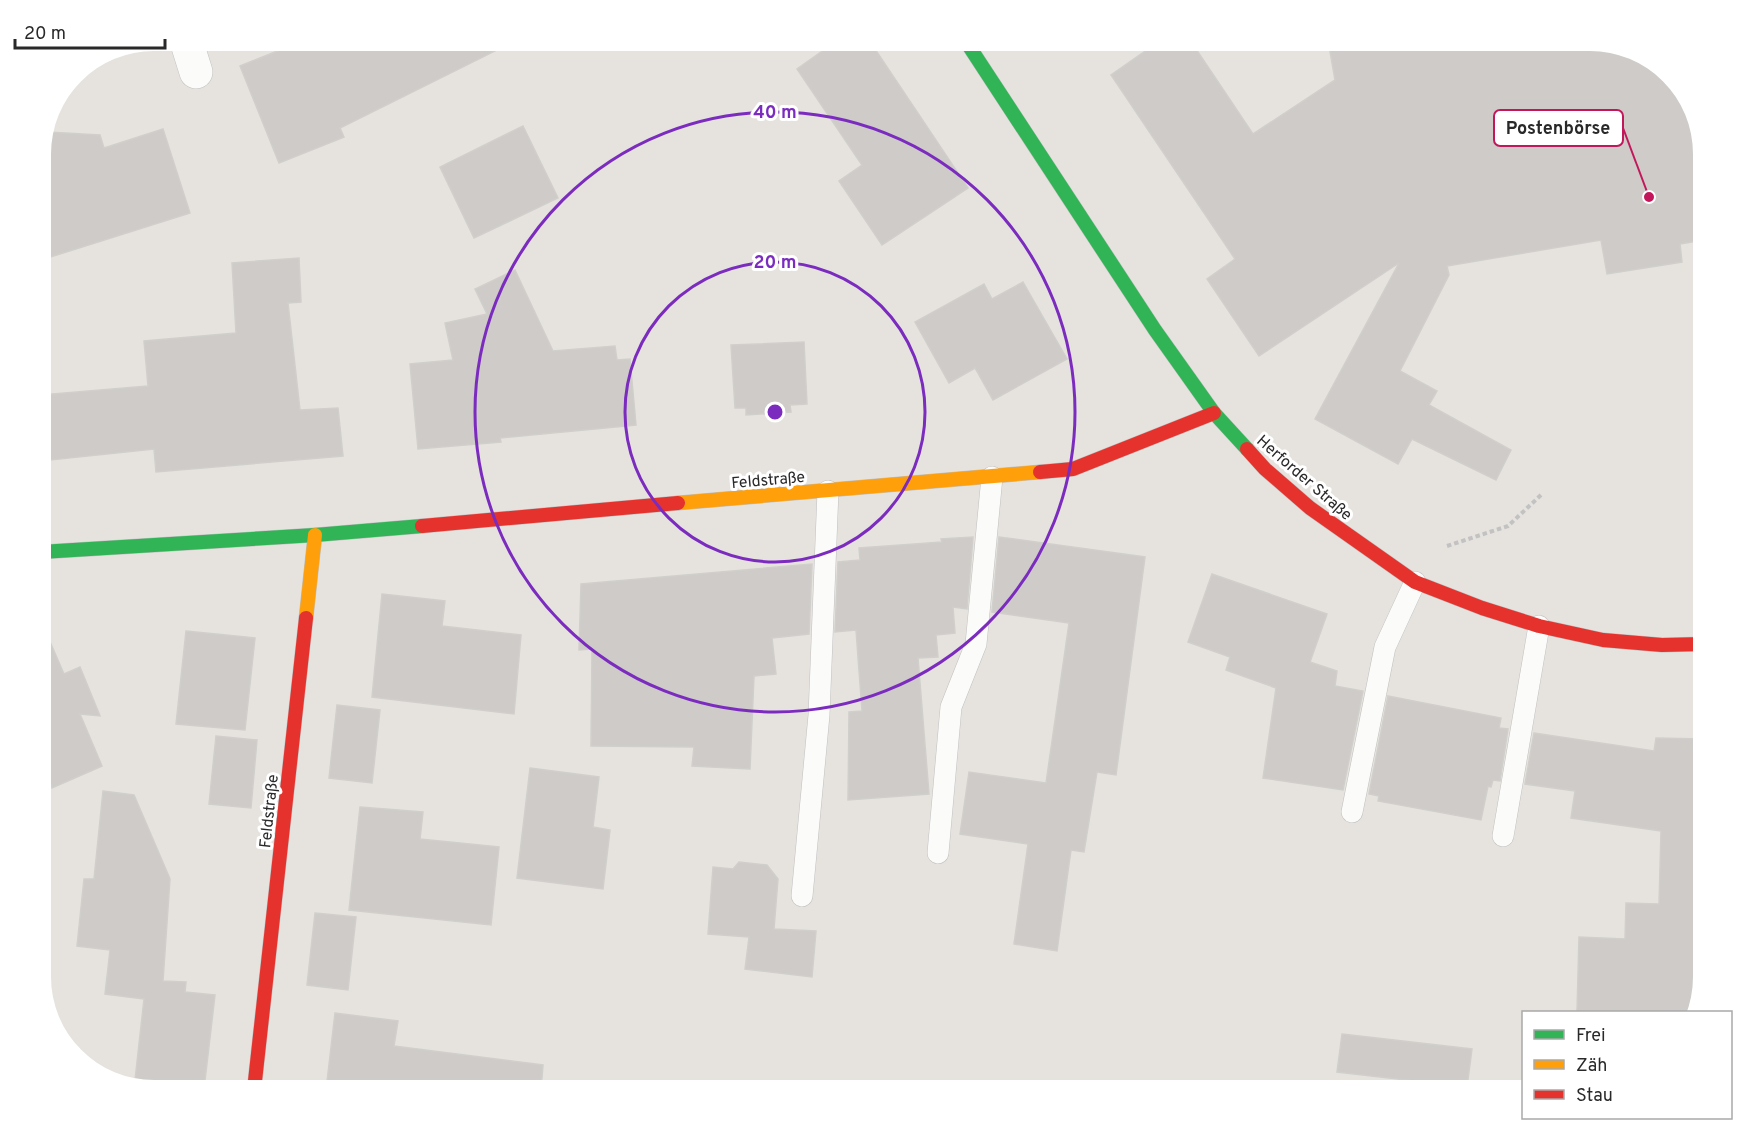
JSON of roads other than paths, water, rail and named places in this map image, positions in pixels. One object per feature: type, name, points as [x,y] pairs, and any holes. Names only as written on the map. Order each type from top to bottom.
[{"type":"street","points":[[189,51],[196,72]]},
{"type":"street","name":"Herforder Straße","points":[[972,51],[1155,330],[1214,413],[1265,468],[1310,508],[1415,582],[1482,608],[1539,626],[1603,640],[1662,645],[1693,644]]},
{"type":"street","name":"Feldstraße","points":[[51,551],[315,535],[1073,469],[1214,413]]},
{"type":"street","name":"Feldstraße","points":[[255,1080],[315,535]]},
{"type":"lane","points":[[938,853],[951,706],[976,644],[992,477]]},
{"type":"lane","points":[[802,896],[819,715],[828,491]]},
{"type":"lane","points":[[1352,812],[1385,647],[1415,582]]},
{"type":"lane","points":[[1503,836],[1539,626]]},
{"type":"place","name":"Postenbörse","points":[[1649,197]]}]
